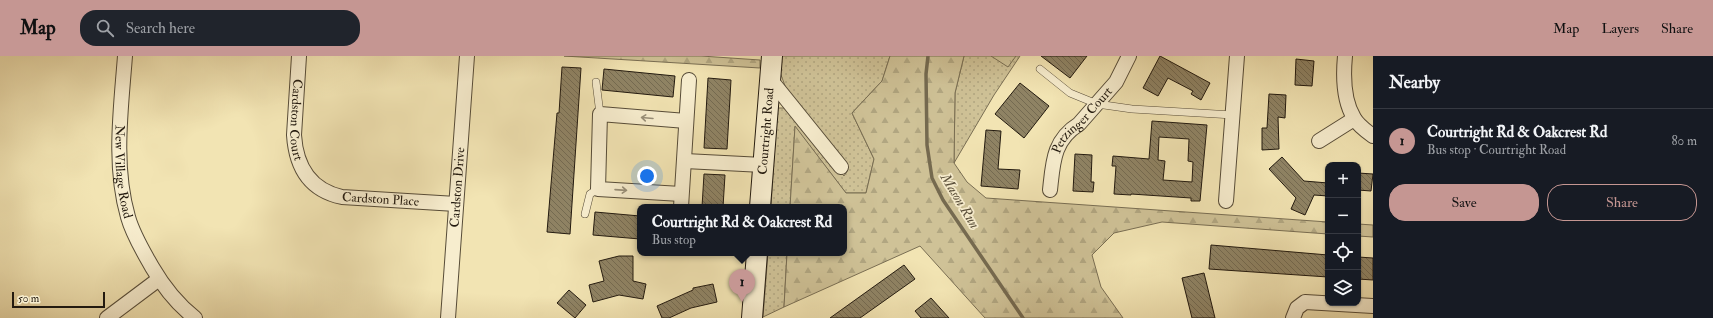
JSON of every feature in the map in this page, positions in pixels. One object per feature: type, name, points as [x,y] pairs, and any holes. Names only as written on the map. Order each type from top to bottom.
[{"type":"street","name":"New Village Road","points":[[125,56],[119,149],[121,178],[128,217],[140,247],[159,279],[172,296],[195,318]]},
{"type":"street","name":"Cardston Court","points":[[300,56],[294,147],[302,170],[310,180]]},
{"type":"street","name":"Cardston Drive","points":[[448,318],[467,56]]},
{"type":"street","name":"Courtright Road","points":[[760,204],[772,56]]},
{"type":"street","name":"Petzinger Court","points":[[1050,190],[1053,163],[1059,144],[1072,128],[1079,124],[1116,82],[1129,56]]},
{"type":"street","points":[[1226,201],[1237,56]]},
{"type":"street","points":[[1344,56],[1345,92],[1354,119],[1373,136]]},
{"type":"street","points":[[770,79],[841,166]]},
{"type":"street","points":[[686,121],[600,114],[598,189],[681,200],[685,160],[689,80]]},
{"type":"street","points":[[1319,141],[1354,119]]},
{"type":"street","points":[[685,160],[763,165]]},
{"type":"street","name":"Cardston Place","points":[[310,180],[325,192],[342,197],[456,204]]},
{"type":"street","points":[[752,318],[756,256]]},
{"type":"street","points":[[107,318],[159,279]]},
{"type":"street","points":[[1293,318],[1297,308],[1305,302],[1373,306]]},
{"type":"lane","points":[[1040,69],[1070,93],[1097,104],[1132,109],[1233,115]]},
{"type":"lane","points":[[596,82],[600,114]]},
{"type":"lane","points":[[585,214],[590,194],[598,189]]},
{"type":"green space","points":[[564,56],[701,56],[760,60],[760,68]]},
{"type":"green space","points":[[778,56],[890,56],[882,81],[852,113],[874,159],[866,193],[846,193],[795,127],[790,204],[771,204],[777,108],[786,108],[844,176],[848,169],[788,94],[777,64]]},
{"type":"green space","points":[[890,56],[964,56],[955,93],[954,163],[967,182],[986,198],[1325,222],[1325,234],[1162,222],[1114,233],[1092,255],[1101,287],[1123,318],[985,318],[920,246],[784,307],[787,256],[847,256],[847,204],[790,204],[795,126],[846,193],[866,193],[874,159],[852,113],[882,81]]},
{"type":"green space","points":[[964,56],[1020,56],[994,95],[954,163],[955,93]]},
{"type":"green space","points":[[991,56],[1016,56],[1008,67]]},
{"type":"green space","points":[[1361,224],[1373,225],[1373,237],[1361,236]]},
{"type":"green space","points":[[768,256],[787,256],[784,307],[763,317]]},
{"type":"building","points":[[1041,56],[1087,56],[1070,78]]},
{"type":"building","points":[[1160,56],[1210,83],[1201,100],[1191,94],[1193,91],[1168,78],[1158,96],[1143,88]]},
{"type":"building","points":[[1296,59],[1314,61],[1312,86],[1295,85]]},
{"type":"building","points":[[562,67],[581,68],[570,234],[547,232]]},
{"type":"building","points":[[604,69],[675,76],[673,97],[602,90]]},
{"type":"building","points":[[708,78],[731,80],[727,149],[704,148]]},
{"type":"building","points":[[1020,83],[1049,106],[1024,138],[995,114]]},
{"type":"building","points":[[1269,94],[1286,95],[1285,118],[1278,117],[1279,149],[1262,150],[1262,128],[1267,128]]},
{"type":"building","points":[[1152,121],[1207,125],[1200,201],[1191,201],[1191,198],[1114,194],[1116,166],[1112,166],[1113,156],[1149,159]],"holes":[[[1159,137],[1189,139],[1188,161],[1193,162],[1192,182],[1163,180],[1165,161],[1158,160]]]},
{"type":"building","points":[[986,130],[1001,131],[998,169],[1020,170],[1018,189],[981,186]]},
{"type":"building","points":[[1075,154],[1092,155],[1091,182],[1094,182],[1093,192],[1073,191]]},
{"type":"building","points":[[1282,157],[1304,181],[1325,183],[1325,196],[1314,195],[1305,215],[1291,209],[1296,198],[1269,169]]},
{"type":"building","points":[[1361,173],[1373,174],[1371,191],[1361,190]]},
{"type":"building","points":[[704,174],[725,175],[723,204],[702,204]]},
{"type":"building","points":[[595,212],[637,216],[637,239],[593,235]]},
{"type":"building","points":[[1211,245],[1325,255],[1325,277],[1209,269]]},
{"type":"building","points":[[619,256],[633,256],[633,281],[646,284],[643,299],[619,295],[593,302],[589,285],[604,281],[599,261]]},
{"type":"building","points":[[1361,257],[1373,258],[1373,280],[1361,279]]},
{"type":"building","points":[[904,265],[915,279],[860,318],[830,318]]},
{"type":"building","points":[[1204,273],[1215,318],[1192,318],[1182,278]]},
{"type":"building","points":[[713,284],[717,302],[691,308],[669,318],[662,318],[657,306],[693,290],[693,288]]},
{"type":"building","points":[[569,290],[586,305],[575,318],[557,303]]},
{"type":"building","points":[[931,298],[949,318],[921,318],[915,311]]},
{"type":"waterway","name":"Mason Run","points":[[928,56],[926,74],[927,145],[932,178],[943,200],[1023,318]]},
{"type":"place","name":"Courtright Rd & Oakcrest Rd","points":[[742,302]]}]
